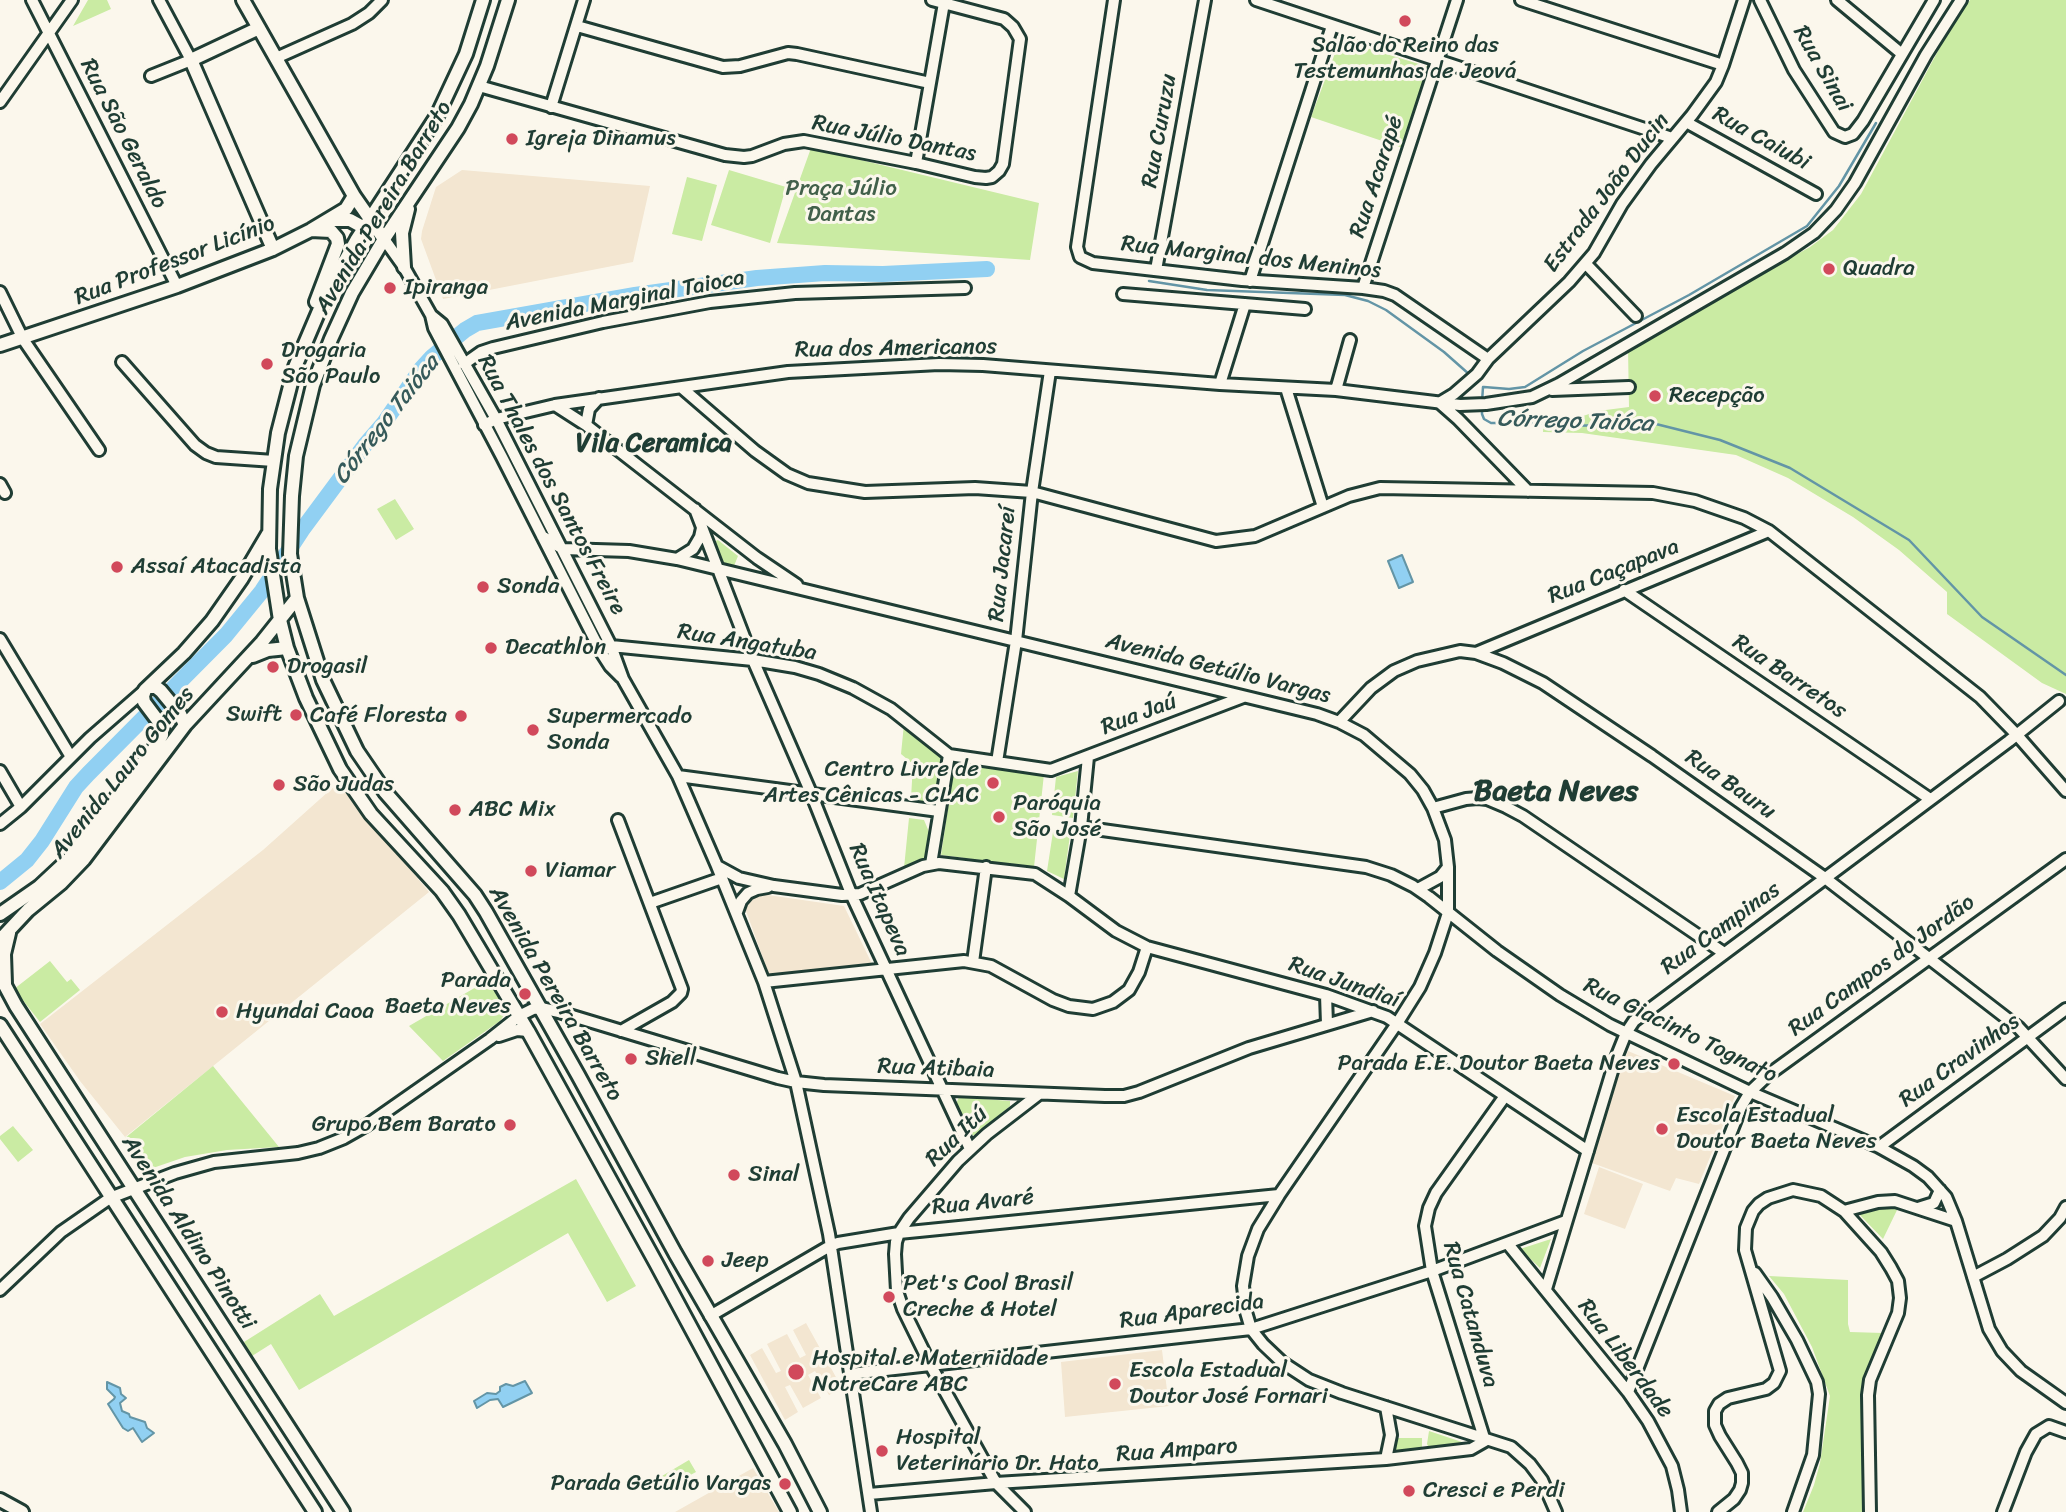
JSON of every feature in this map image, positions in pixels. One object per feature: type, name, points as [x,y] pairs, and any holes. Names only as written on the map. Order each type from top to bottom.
[{"type":"main road","name":"Rua Thales dos Santos Freire","points":[[243,0],[367,223],[384,239]]},
{"type":"main road","name":"Avenida Pereira Barreto","points":[[508,0],[479,86],[458,128],[384,239],[352,293],[313,385],[296,456],[290,538],[298,598],[323,680],[357,751],[385,792],[475,895],[541,1008],[710,1316],[785,1444],[820,1512]]},
{"type":"main road","name":"Avenida Pereira Barreto","points":[[481,1],[466,54],[437,116],[367,223],[329,290],[295,367],[285,405],[270,489],[268,534],[280,620],[316,720],[340,768],[371,814],[448,898],[528,1031],[790,1512]]},
{"type":"main road","points":[[260,29],[191,60],[273,248]]},
{"type":"main road","name":"Rua Professor Licínio","points":[[0,345],[177,286],[273,248],[346,209],[354,196]]},
{"type":"main road","points":[[404,267],[402,233],[411,199]]},
{"type":"main road","points":[[325,222],[343,219],[367,223]]},
{"type":"main road","points":[[308,334],[319,291],[338,244],[331,231],[311,230]]},
{"type":"main road","name":"Avenida Lauro Gomes","points":[[0,914],[48,879],[80,846],[158,742],[162,732],[146,697],[212,621],[268,534]]},
{"type":"main road","name":"Avenida Lauro Gomes","points":[[0,940],[28,910],[84,859],[185,725],[298,598]]},
{"type":"main road","points":[[246,659],[262,651],[288,648]]},
{"type":"main road","points":[[146,697],[156,687],[163,692],[183,718],[185,725]]},
{"type":"main road","points":[[2,981],[4,954],[10,929]]},
{"type":"main road","name":"Avenida Aldino Pinotti","points":[[2,981],[342,1512]]},
{"type":"main road","name":"Avenida Aldino Pinotti","points":[[0,1025],[315,1512]]},
{"type":"main road","points":[[27,1068],[48,1056]]},
{"type":"main road","points":[[0,1500],[22,1512]]},
{"type":"street","name":"Rua São Geraldo","points":[[32,0],[177,286]]},
{"type":"street","points":[[0,102],[72,0]]},
{"type":"street","points":[[150,76],[191,60],[159,0]]},
{"type":"street","points":[[276,58],[352,24],[382,0]]},
{"type":"street","points":[[551,107],[584,0]]},
{"type":"street","points":[[916,163],[944,3],[932,0]]},
{"type":"street","name":"Rua Marginal dos Meninos","points":[[1114,0],[1077,247],[1083,260],[1250,281],[1384,291],[1395,295],[1488,359]]},
{"type":"street","name":"Rua Curuzu","points":[[1156,270],[1205,0]]},
{"type":"street","points":[[1256,0],[1672,138]]},
{"type":"street","name":"Rua Acarapé","points":[[1363,288],[1457,0]]},
{"type":"street","points":[[1521,0],[1723,65]]},
{"type":"street","name":"Estrada João Ducin","points":[[1439,403],[1451,397],[1477,374],[1488,359],[1586,264],[1622,204],[1708,94],[1723,65],[1744,0]]},
{"type":"street","name":"Rua Sinai","points":[[1760,0],[1794,69],[1834,132],[1840,136],[1849,136],[1863,121],[1902,54]]},
{"type":"street","points":[[1837,0],[1902,54],[1934,0]]},
{"type":"street","points":[[1546,391],[1785,253],[1814,233],[1836,210],[1855,183],[1926,55],[1961,0]]},
{"type":"street","name":"Rua Júlio Dantas","points":[[479,86],[735,157],[758,154],[796,141],[814,142],[986,178],[999,171],[1003,164],[1020,43],[1016,30],[1003,19],[944,3]]},
{"type":"street","points":[[577,26],[723,67],[740,66],[788,53],[930,83]]},
{"type":"street","points":[[1250,281],[1332,26]]},
{"type":"street","name":"Rua Caiubi","points":[[1686,122],[1816,194]]},
{"type":"street","name":"Rua Thales dos Santos Freire","points":[[384,239],[404,267],[450,348],[484,425],[542,536],[606,649]]},
{"type":"street","points":[[1586,264],[1636,316]]},
{"type":"street","name":"Avenida Marginal Taioca","points":[[464,364],[492,348],[603,322],[710,302],[795,293],[965,288]]},
{"type":"street","points":[[0,292],[23,339],[99,450]]},
{"type":"street","points":[[1123,294],[1305,309]]},
{"type":"street","points":[[1220,384],[1245,304]]},
{"type":"street","points":[[1336,390],[1350,340]]},
{"type":"street","name":"Rua Thales dos Santos Freire","points":[[450,348],[464,364],[496,419],[563,549],[606,649],[610,666],[623,679],[678,776],[718,866],[764,982],[796,1082],[830,1246],[871,1512]]},
{"type":"street","points":[[122,362],[195,445],[206,453],[216,457],[274,461]]},
{"type":"street","name":"Rua dos Americanos","points":[[484,425],[496,419],[555,405],[788,372],[939,364],[1336,390],[1460,405],[1523,399],[1546,391]]},
{"type":"street","name":"Rua Jacareí","points":[[997,762],[1016,641],[1032,492],[1050,371]]},
{"type":"street","points":[[1465,426],[1460,405],[1467,383]]},
{"type":"street","points":[[1546,391],[1629,387]]},
{"type":"street","points":[[682,388],[755,450],[788,474],[808,483],[865,492],[975,488],[1032,492],[1216,541],[1255,536],[1349,496],[1380,488],[1653,493],[1674,496],[1728,512],[1769,531],[1980,697],[2066,791]]},
{"type":"street","points":[[1286,388],[1323,507]]},
{"type":"street","points":[[586,425],[589,409],[599,398]]},
{"type":"street","points":[[1439,403],[1528,491]]},
{"type":"street","points":[[555,405],[586,425],[757,558],[804,589]]},
{"type":"street","name":"Rua Itapeva","points":[[695,509],[753,660],[852,895],[970,1149]]},
{"type":"street","points":[[677,559],[693,550],[702,527]]},
{"type":"street","name":"Rua Caçapava","points":[[1476,653],[1769,531]]},
{"type":"street","points":[[542,536],[563,549]]},
{"type":"street","name":"Avenida Getúlio Vargas","points":[[563,549],[629,551],[677,559],[1317,714],[1364,735],[1410,774],[1433,808],[1445,840],[1448,913],[1436,953],[1420,987],[1258,1229],[1248,1256],[1243,1286],[1251,1329]]},
{"type":"street","name":"Rua Barretos","points":[[1624,590],[1930,799]]},
{"type":"street","points":[[0,639],[71,757]]},
{"type":"street","name":"Rua Angatuba","points":[[606,649],[753,660],[795,667],[853,688],[891,709],[948,755]]},
{"type":"street","name":"Rua Bauru","points":[[1339,722],[1371,688],[1394,671],[1442,654],[1460,651],[1476,653],[1503,663],[1543,683],[1825,878],[1930,957],[2028,1036],[2066,1079]]},
{"type":"street","name":"Avenida Lauro Gomes","points":[[0,824],[119,712],[146,697]]},
{"type":"street","name":"Rua Jaú","points":[[948,755],[1051,770],[1243,697]]},
{"type":"street","name":"Rua Campinas","points":[[1546,1289],[1616,1058],[1626,1033],[1643,1013],[2059,701]]},
{"type":"street","points":[[718,866],[739,878],[774,886],[852,895],[875,889],[931,864],[948,755]]},
{"type":"street","points":[[1069,896],[1081,827],[1088,757]]},
{"type":"street","points":[[0,771],[21,807]]},
{"type":"street","points":[[678,776],[939,811]]},
{"type":"street","points":[[1433,808],[1478,798],[1506,807],[1724,953]]},
{"type":"street","points":[[618,820],[680,982],[681,993],[672,1002],[621,1031]]},
{"type":"street","name":"Rua Giacinto Tognato","points":[[1081,827],[1366,867],[1391,875],[1418,889],[1497,951],[1560,995],[1626,1033],[1750,1092],[1879,1147],[1913,1166],[1928,1177],[1946,1197],[1989,1329],[2002,1351],[2021,1371],[2066,1403]]},
{"type":"street","name":"Rua Campos do Jordão","points":[[1628,1392],[1741,1107],[1750,1092],[1768,1076],[2066,859]]},
{"type":"street","name":"Rua Jundiaí","points":[[931,864],[986,867],[1035,874],[1115,931],[1147,947],[1326,995],[1373,1011],[1398,1022],[1588,1151]]},
{"type":"street","points":[[973,962],[986,867]]},
{"type":"street","points":[[1418,889],[1440,877],[1448,867]]},
{"type":"street","points":[[650,903],[722,878]]},
{"type":"street","points":[[737,912],[748,893],[774,886]]},
{"type":"street","points":[[764,982],[943,962],[973,962],[990,966],[1069,1006],[1093,1009],[1113,1002],[1129,990],[1139,972],[1147,947]]},
{"type":"street","points":[[1326,995],[1327,1024]]},
{"type":"street","points":[[0,1290],[61,1233],[110,1198],[223,1160],[284,1155],[331,1144],[367,1125],[519,1016],[541,1008]]},
{"type":"street","name":"Rua Atibaia","points":[[541,1008],[796,1082],[1105,1096],[1124,1096],[1139,1092],[1249,1048],[1373,1011]]},
{"type":"street","name":"Rua Cravinhos","points":[[1879,1147],[2066,1009]]},
{"type":"street","points":[[490,1039],[512,1031],[528,1031]]},
{"type":"street","name":"Rua Itú","points":[[1024,1512],[996,1483],[931,1366],[897,1292],[895,1254],[896,1242],[909,1218],[970,1149],[1039,1094]]},
{"type":"street","name":"Rua Catanduva","points":[[1485,1441],[1432,1271],[1425,1226],[1436,1193],[1504,1096]]},
{"type":"street","points":[[1718,1512],[1734,1499],[1742,1483],[1741,1473],[1715,1425],[1715,1411],[1719,1404],[1728,1398],[1766,1389],[1774,1383],[1780,1371],[1745,1250],[1746,1228],[1753,1212],[1768,1198],[1793,1190],[1821,1196],[1844,1211],[1881,1252],[1898,1281],[1898,1313],[1870,1380],[1868,1395],[1870,1512]]},
{"type":"street","points":[[1918,1208],[1934,1203],[1940,1190]]},
{"type":"street","name":"Rua Avaré","points":[[710,1316],[830,1246],[900,1233],[1279,1195]]},
{"type":"street","points":[[1844,1211],[1878,1202],[1895,1201],[1956,1221]]},
{"type":"street","points":[[1973,1277],[2043,1236],[2060,1218],[2066,1207]]},
{"type":"street","name":"Rua Aparecida","points":[[850,1374],[1251,1329],[1432,1271],[1566,1221]]},
{"type":"street","name":"Rua Liberdade","points":[[1508,1244],[1628,1392],[1648,1421],[1672,1466],[1681,1512]]},
{"type":"street","points":[[1751,1268],[1797,1340],[1817,1382],[1819,1394],[1813,1455],[1793,1512]]},
{"type":"street","points":[[1251,1329],[1283,1363],[1309,1380],[1485,1441],[1511,1447],[1530,1464],[1542,1480],[1556,1512]]},
{"type":"street","points":[[1386,1407],[1391,1435],[1386,1459]]},
{"type":"street","points":[[2003,1512],[2030,1442],[2036,1434],[2049,1426],[2066,1432]]},
{"type":"street","name":"Rua Amparo","points":[[869,1494],[996,1483],[1386,1459],[1471,1449],[1485,1441]]},
{"type":"shaded area","points":[[462,170],[650,186],[633,262],[443,299],[421,239],[422,231],[436,187]]},
{"type":"shaded area","points":[[338,783],[429,892],[125,1137],[80,1081],[40,1024],[263,850]]},
{"type":"shaded area","points":[[754,893],[844,906],[873,966],[769,975],[745,908]]},
{"type":"shaded area","name":"Escola Estadual Doutor Baeta Neves","points":[[1628,1051],[1735,1096],[1699,1184],[1676,1178],[1670,1191],[1592,1163],[1611,1093]]},
{"type":"shaded area","points":[[1599,1167],[1643,1184],[1625,1229],[1584,1214]]},
{"type":"shaded area","name":"Hospital e Maternidade NotreCare ABC","points":[[806,1323],[842,1388],[829,1395],[815,1371],[808,1375],[821,1398],[803,1408],[790,1385],[785,1387],[798,1412],[785,1420],[750,1355],[762,1348],[776,1373],[781,1371],[767,1344],[787,1334],[800,1358],[806,1355],[793,1330]]},
{"type":"shaded area","name":"Escola Estadual Doutor José Fornari","points":[[1162,1350],[1169,1406],[1065,1417],[1061,1362]]},
{"type":"shaded area","points":[[753,1468],[779,1512],[675,1512]]},
{"type":"green space","points":[[88,0],[107,0],[111,9],[73,26]]},
{"type":"green space","points":[[1970,0],[2066,0],[2066,694],[2042,683],[1947,614],[1947,592],[1899,550],[1853,517],[1788,478],[1736,455],[1582,433],[1543,432],[1544,418],[1568,421],[1598,411],[1629,407],[1628,348],[1810,247],[1833,230],[1861,194],[1952,25]]},
{"type":"green space","points":[[1340,40],[1429,67],[1403,148],[1311,117]]},
{"type":"green space","name":"Praça Júlio Dantas","points":[[811,148],[1039,203],[1030,260],[777,243]]},
{"type":"green space","points":[[729,170],[786,187],[770,243],[711,225]]},
{"type":"green space","points":[[687,177],[717,185],[702,241],[672,234]]},
{"type":"green space","points":[[395,499],[414,529],[396,540],[377,509]]},
{"type":"green space","points":[[718,540],[738,556],[734,566],[724,565],[716,556],[713,542]]},
{"type":"green space","points":[[904,724],[944,757],[936,805],[911,798],[913,764],[901,754]]},
{"type":"green space","points":[[955,762],[1044,774],[1034,867],[941,855]]},
{"type":"green space","points":[[1078,771],[1073,818],[1052,815],[1056,777]]},
{"type":"green space","points":[[909,818],[924,820],[932,839],[930,855],[904,868]]},
{"type":"green space","points":[[1053,832],[1070,835],[1064,879],[1047,871]]},
{"type":"green space","points":[[50,961],[67,982],[71,979],[80,990],[40,1022],[14,989]]},
{"type":"green space","points":[[490,979],[505,1004],[506,1012],[500,1021],[443,1061],[409,1026]]},
{"type":"green space","points":[[213,1066],[279,1147],[227,1150],[185,1157],[147,1170],[125,1138]]},
{"type":"green space","points":[[959,1097],[1010,1101],[1010,1106],[975,1136],[970,1134],[956,1104]]},
{"type":"green space","points":[[13,1126],[33,1150],[18,1162],[0,1139],[0,1136]]},
{"type":"green space","points":[[576,1179],[636,1286],[607,1302],[568,1233],[299,1390],[271,1344],[252,1356],[244,1342],[320,1294],[334,1316]]},
{"type":"green space","points":[[1878,1206],[1898,1208],[1883,1239],[1857,1212]]},
{"type":"green space","points":[[1551,1239],[1540,1268],[1520,1249]]},
{"type":"green space","points":[[1769,1276],[1848,1280],[1850,1332],[1883,1333],[1863,1380],[1864,1512],[1803,1512],[1820,1463],[1830,1396],[1812,1347],[1784,1294]]},
{"type":"green space","points":[[1429,1431],[1462,1442],[1461,1445],[1429,1448]]},
{"type":"green space","points":[[1394,1438],[1422,1438],[1422,1451],[1395,1451]]},
{"type":"green space","points":[[689,1460],[696,1472],[668,1487],[662,1476]]},
{"type":"water","points":[[1402,555],[1413,582],[1399,588],[1388,561]]},
{"type":"water","points":[[525,1381],[532,1393],[503,1407],[498,1399],[490,1400],[477,1408],[474,1401],[487,1393],[496,1394],[500,1387],[506,1384],[513,1386]]},
{"type":"water","points":[[107,1382],[120,1388],[121,1394],[126,1398],[120,1403],[122,1411],[145,1422],[147,1428],[154,1433],[142,1442],[133,1428],[128,1431],[123,1428],[108,1404],[115,1397],[107,1389]]},
{"type":"waterway","points":[[1484,387],[1525,387],[1583,351],[1689,295],[1807,226],[1839,186],[1876,123]]},
{"type":"waterway","name":"Córrego Taióca","points":[[0,882],[27,860],[76,787],[226,635],[262,591],[302,530],[384,423],[421,369],[465,330],[477,323],[635,295],[757,278],[825,273],[883,274],[987,269]]},
{"type":"waterway","name":"Córrego Taióca","points":[[1149,281],[1207,290],[1345,295],[1368,301],[1386,310],[1444,352],[1470,375]]},
{"type":"waterway","name":"Córrego Taióca","points":[[1482,402],[1483,387]]},
{"type":"waterway","name":"Córrego Taióca","points":[[1482,409],[1484,419],[1491,423],[1548,423],[1565,426],[1656,424],[1720,440],[1790,468],[1909,540],[1982,617],[2066,675]]},
{"type":"place","name":"Salão do Reino das Testemunhas de Jeová","points":[[1405,21]]},
{"type":"place","name":"Igreja Dinamus","points":[[512,139]]},
{"type":"place","name":"Quadra","points":[[1829,269]]},
{"type":"place","name":"Ipiranga","points":[[390,288]]},
{"type":"place","name":"Drogaria São Paulo","points":[[267,364]]},
{"type":"place","name":"Recepção","points":[[1655,396]]},
{"type":"place","name":"Assaí Atacadista","points":[[117,567]]},
{"type":"place","name":"Sonda","points":[[483,587]]},
{"type":"place","name":"Decathlon","points":[[491,648]]},
{"type":"place","name":"Drogasil","points":[[273,667]]},
{"type":"place","name":"Swift","points":[[296,715]]},
{"type":"place","name":"Café Floresta","points":[[461,716]]},
{"type":"place","name":"Supermercado Sonda","points":[[533,730]]},
{"type":"place","name":"Centro Livre de Artes Cênicas - CLAC","points":[[993,783]]},
{"type":"place","name":"São Judas","points":[[279,785]]},
{"type":"place","name":"ABC Mix","points":[[455,810]]},
{"type":"place","name":"Paróquia São José","points":[[999,817]]},
{"type":"place","name":"Viamar","points":[[531,871]]},
{"type":"place","name":"Parada Baeta Neves","points":[[525,994]]},
{"type":"place","name":"Hyundai Caoa","points":[[222,1012]]},
{"type":"place","name":"Shell","points":[[631,1059]]},
{"type":"place","name":"Parada E.E. Doutor Baeta Neves","points":[[1674,1064]]},
{"type":"place","name":"Grupo Bem Barato","points":[[510,1125]]},
{"type":"place","name":"Escola Estadual Doutor Baeta Neves","points":[[1662,1129]]},
{"type":"place","name":"Sinal","points":[[734,1175]]},
{"type":"place","name":"Jeep","points":[[708,1261]]},
{"type":"place","name":"Pet's Cool Brasil Creche & Hotel","points":[[889,1297]]},
{"type":"place","name":"Hospital e Maternidade NotreCare ABC","points":[[796,1372]]},
{"type":"place","name":"Escola Estadual Doutor José Fornari","points":[[1115,1384]]},
{"type":"place","name":"Hospital Veterinário Dr. Hato","points":[[882,1451]]},
{"type":"place","name":"Parada Getúlio Vargas","points":[[785,1484]]},
{"type":"place","name":"Cresci e Perdi","points":[[1409,1491]]},
{"type":"district","name":"Vila Ceramica","points":[[654,444]]},
{"type":"district","name":"Baeta Neves","points":[[1556,792]]}]
